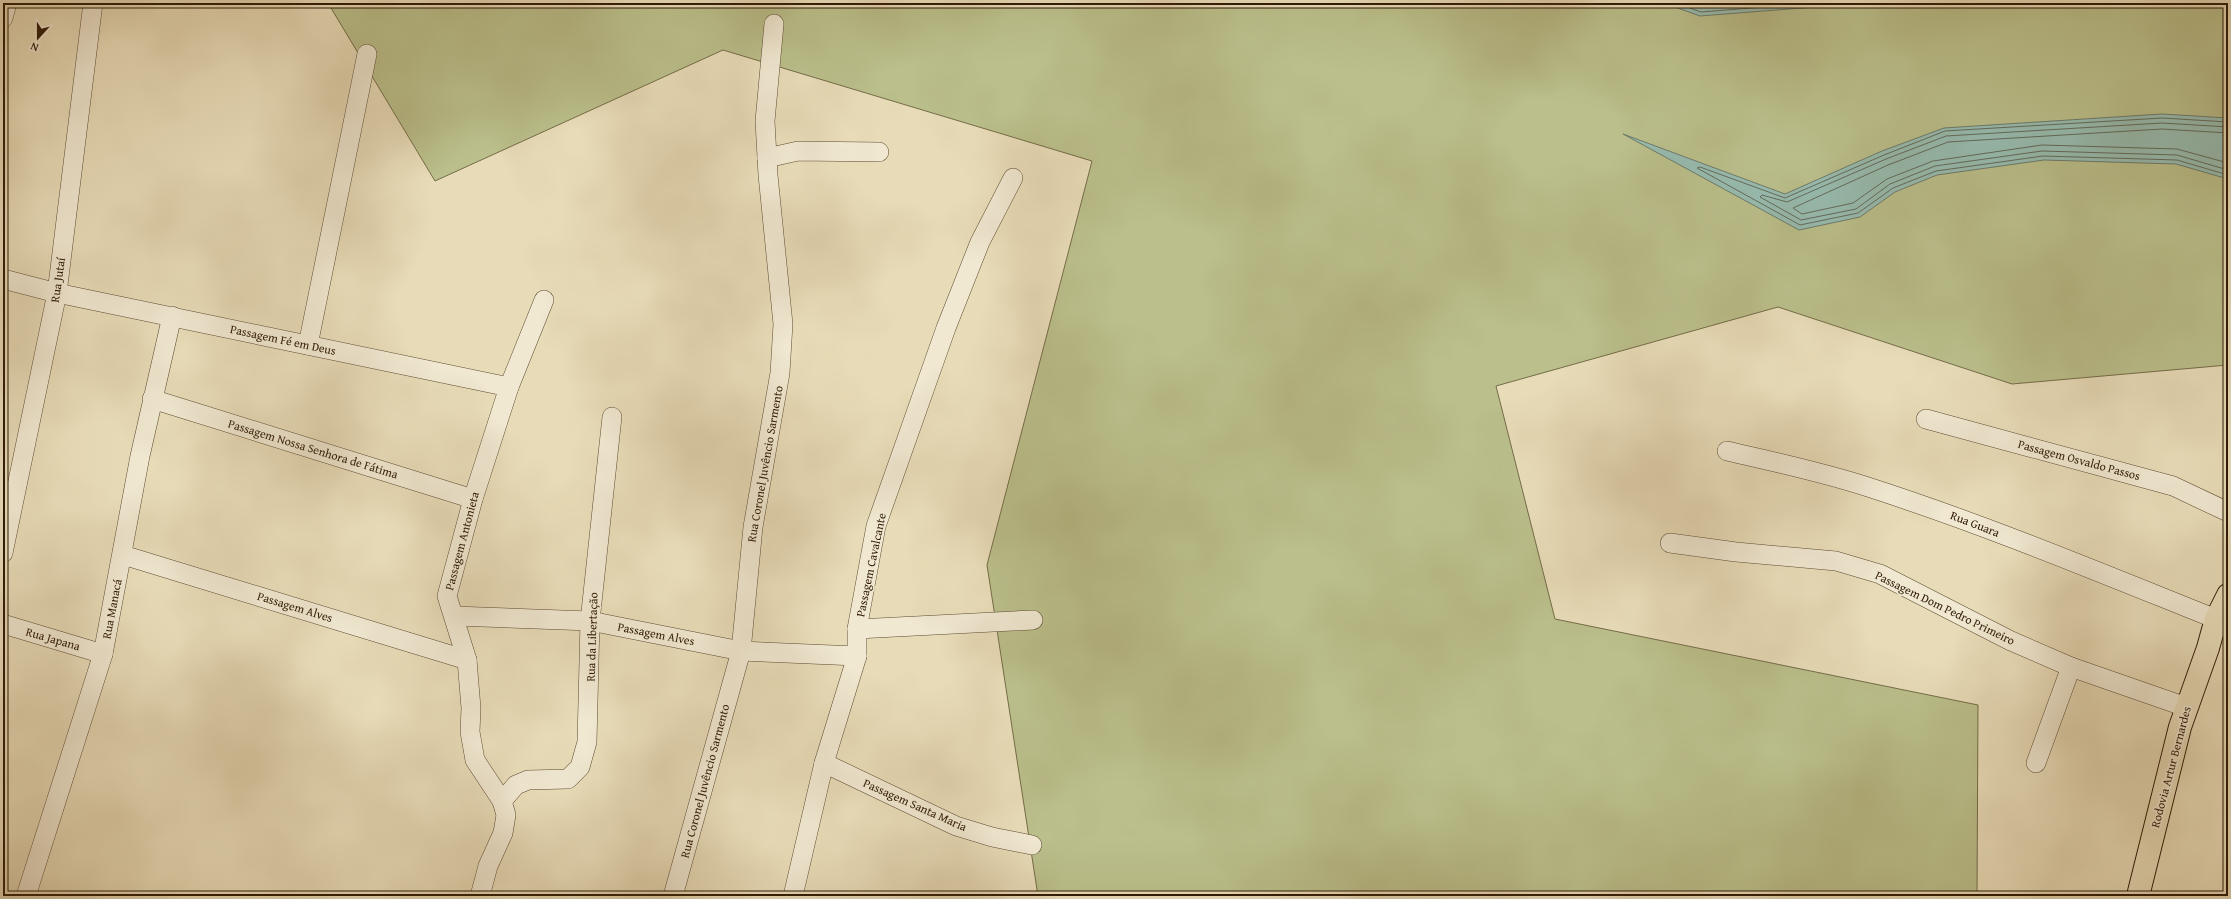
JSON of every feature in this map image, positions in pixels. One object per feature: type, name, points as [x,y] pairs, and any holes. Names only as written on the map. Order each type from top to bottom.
[{"type":"main road","name":"Rodovia Artur Bernardes","points":[[2138,896],[2186,707],[2208,648],[2216,619],[2228,594]]},
{"type":"street","points":[[3,18],[7,3]]},
{"type":"street","name":"Rua Jutaí","points":[[3,553],[57,294],[93,3]]},
{"type":"street","name":"Rua Coronel Juvêncio Sarmento","points":[[673,896],[741,651],[753,526],[780,373],[783,324],[767,158],[765,121],[774,24]]},
{"type":"street","points":[[308,345],[367,54]]},
{"type":"street","points":[[767,158],[798,151],[879,152]]},
{"type":"street","name":"Passagem Cavalcante","points":[[793,896],[824,763],[857,656],[857,629],[876,526],[946,328],[980,242],[1013,178]]},
{"type":"street","name":"Passagem Fé em Deus","points":[[3,279],[57,294],[172,316],[509,387]]},
{"type":"street","name":"Passagem Antonieta","points":[[480,896],[488,866],[503,833],[506,816],[502,800],[475,760],[470,732],[471,708],[467,660],[447,596],[473,499],[509,387],[544,300]]},
{"type":"street","name":"Rua Manacá","points":[[26,896],[103,654],[152,398],[172,316]]},
{"type":"street","name":"Passagem Nossa Senhora de Fátima","points":[[152,398],[473,499]]},
{"type":"street","name":"Rua da Libertação","points":[[502,800],[516,785],[528,780],[568,779],[580,767],[587,742],[590,621],[612,417]]},
{"type":"street","name":"Passagem Osvaldo Passos","points":[[1926,419],[2173,486],[2228,512]]},
{"type":"street","name":"Rua Guara","points":[[1728,451],[1867,487],[1963,519],[2216,619]]},
{"type":"street","name":"Passagem Dom Pedro Primeiro","points":[[1670,543],[1736,552],[1836,561],[1880,574],[2011,641],[2071,667],[2186,707]]},
{"type":"street","name":"Passagem Alves","points":[[123,555],[467,660]]},
{"type":"street","name":"Passagem Alves","points":[[454,616],[590,621],[741,651],[857,656]]},
{"type":"street","points":[[857,629],[1033,620]]},
{"type":"street","name":"Rua Japana","points":[[3,624],[103,654]]},
{"type":"street","points":[[2036,763],[2071,667]]},
{"type":"street","name":"Passagem Santa Maria","points":[[824,763],[956,826],[992,837],[1032,845]]},
{"type":"green space","points":[[328,3],[2228,3],[2228,365],[2012,384],[1778,307],[1496,386],[1555,619],[1978,705],[1977,896],[1038,896],[987,565],[1092,161],[723,50],[435,181]]},
{"type":"water","points":[[1664,3],[1826,3],[1815,7],[1700,16]]},
{"type":"water","points":[[2162,114],[2228,118],[2228,179],[2176,164],[2044,160],[1937,175],[1895,192],[1860,217],[1799,230],[1623,134],[1785,194],[1882,151],[1944,128]]}]
